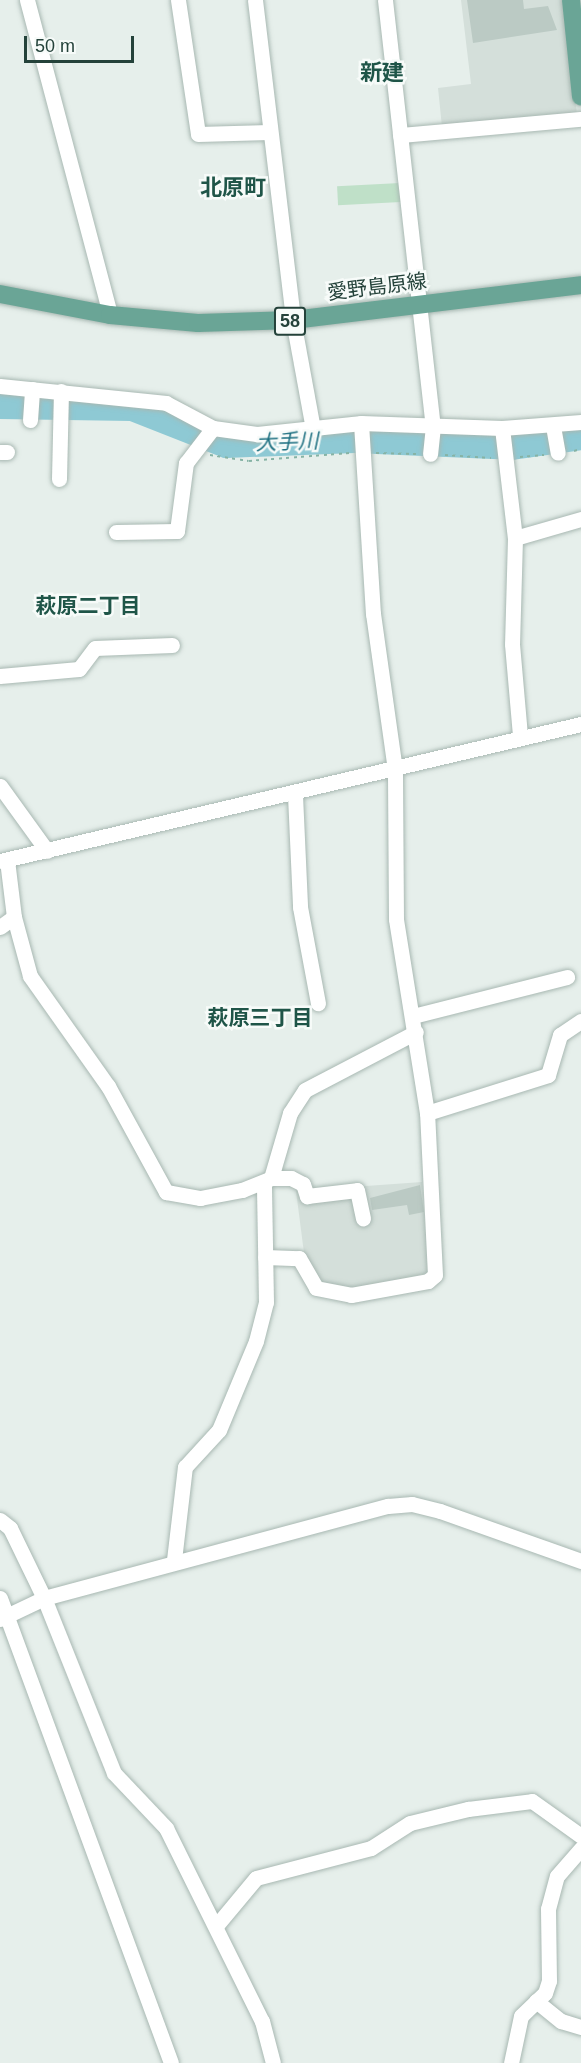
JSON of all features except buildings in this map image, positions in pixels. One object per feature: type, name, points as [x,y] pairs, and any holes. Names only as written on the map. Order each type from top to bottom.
[{"type":"main road","points":[[571,0],[581,96]]},
{"type":"main road","name":"愛野島原線","points":[[0,294],[110,315],[198,323],[293,320],[581,285]]},
{"type":"street","points":[[27,0],[110,315]]},
{"type":"street","points":[[178,0],[198,134],[269,132]]},
{"type":"street","points":[[255,0],[293,320],[313,429]]},
{"type":"street","points":[[385,0],[432,429],[431,453]]},
{"type":"street","points":[[400,135],[581,119]]},
{"type":"street","points":[[0,386],[32,392],[166,403],[212,430],[257,434],[361,426],[502,431],[554,428],[581,422]]},
{"type":"street","points":[[30,418],[32,392]]},
{"type":"street","points":[[59,479],[61,394]]},
{"type":"street","points":[[265,1257],[299,1258],[316,1288],[351,1295],[434,1278],[427,1113],[416,1032],[396,919],[395,770],[373,614],[361,426]]},
{"type":"street","points":[[554,428],[557,452]]},
{"type":"street","points":[[116,532],[177,531],[181,479],[197,447],[212,430]]},
{"type":"street","points":[[502,431],[516,538],[512,644],[520,735]]},
{"type":"street","points":[[516,538],[581,519]]},
{"type":"street","points":[[0,676],[79,669],[96,648],[172,645]]},
{"type":"street","points":[[363,1218],[357,1190],[307,1196],[304,1188],[291,1178],[267,1180],[200,1198],[166,1192],[108,1086],[30,976],[14,917],[3,860],[295,795],[520,735],[581,724]]},
{"type":"street","points":[[0,786],[47,851]]},
{"type":"street","points":[[295,795],[300,907],[318,1003]]},
{"type":"street","points":[[0,927],[14,917]]},
{"type":"street","points":[[413,1016],[567,977]]},
{"type":"street","points":[[427,1113],[548,1075],[560,1035],[581,1022]]},
{"type":"street","points":[[174,1560],[185,1467],[219,1430],[255,1341],[266,1302],[267,1180],[290,1113],[305,1090],[416,1032]]},
{"type":"street","points":[[3,1617],[44,1598],[174,1560],[340,1516],[412,1504],[581,1561]]},
{"type":"street","points":[[0,1521],[10,1528],[44,1598],[114,1773],[166,1828],[262,2021],[273,2063]]},
{"type":"street","points":[[0,1598],[3,1617],[171,2063]]},
{"type":"street","points":[[216,1926],[256,1878],[371,1848],[410,1823],[468,1809],[532,1801],[581,1836]]},
{"type":"street","points":[[511,2063],[521,2016],[536,2001],[549,1981],[548,1909],[557,1876],[581,1848]]},
{"type":"street","points":[[536,2001],[561,2021],[581,2027]]},
{"type":"shaded area","points":[[461,0],[562,0],[577,114],[442,127],[438,88],[471,84]]},
{"type":"shaded area","points":[[422,1182],[429,1273],[351,1290],[315,1280],[304,1253],[296,1191]]},
{"type":"green space","points":[[400,183],[401,202],[338,205],[337,186]]},
{"type":"waterway","name":"大手川","points":[[0,406],[132,408],[226,445],[354,440],[512,447],[581,437]]},
{"type":"district","name":"新建","points":[[382,73]]},
{"type":"district","name":"北原町","points":[[233,188]]},
{"type":"district","name":"萩原二丁目","points":[[88,606]]},
{"type":"district","name":"萩原三丁目","points":[[260,1018]]}]
